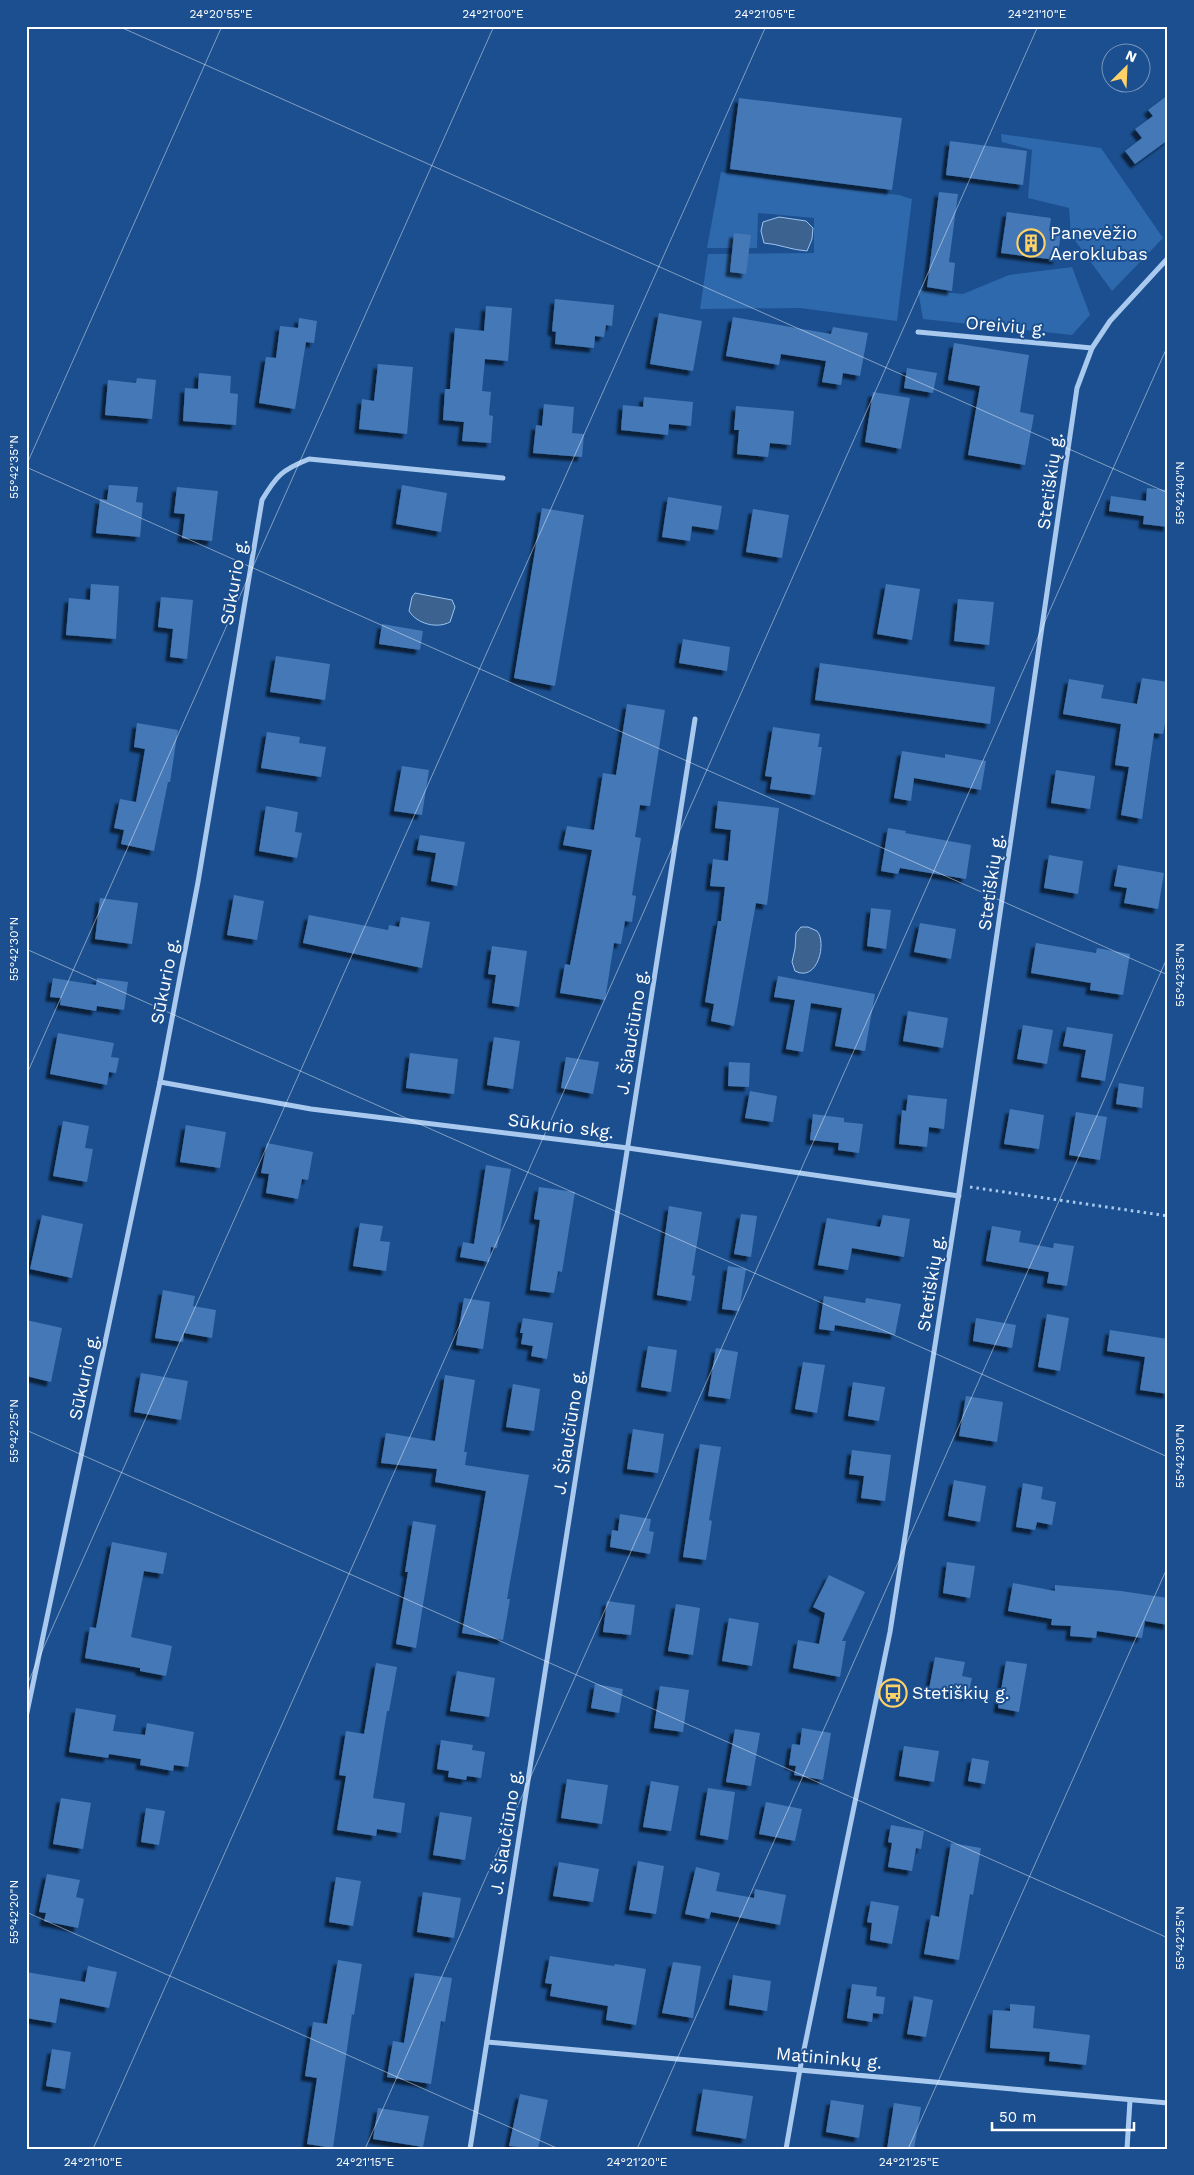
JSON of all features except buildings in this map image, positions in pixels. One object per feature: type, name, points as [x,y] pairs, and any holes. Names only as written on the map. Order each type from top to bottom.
[{"type":"street","name":"Stetiškių g.","points":[[786,2149],[800,2069],[890,1632],[959,1196],[1077,388],[1092,348],[1110,321],[1168,258]]},
{"type":"street","name":"Oreivių g.","points":[[918,332],[1092,348]]},
{"type":"street","name":"Sūkurio g.","points":[[26,1717],[160,1082],[198,882],[262,500],[284,469],[309,459],[503,478]]},
{"type":"street","name":"J. Šiaučiūno g.","points":[[470,2149],[695,720]]},
{"type":"street","name":"Sūkurio skg.","points":[[160,1082],[311,1109],[628,1148],[959,1196]]},
{"type":"street","name":"Matininkų g.","points":[[487,2042],[1168,2103]]},
{"type":"street","points":[[1128,2149],[1130,2100]]},
{"type":"path","points":[[960,1186],[1168,1216]]},
{"type":"shaded area","points":[[1001,134],[1101,148],[1163,238],[1112,291],[1071,235],[1069,208],[1028,198],[1032,150],[1002,142]]},
{"type":"shaded area","points":[[721,172],[825,187],[899,195],[912,199],[897,321],[800,308],[700,309],[708,254],[814,253],[814,218],[758,213],[757,248],[707,248]]},
{"type":"shaded area","points":[[779,217],[806,221],[813,228],[812,239],[807,251],[764,243],[761,231],[763,222]]},
{"type":"shaded area","points":[[1072,267],[1090,315],[1072,335],[923,319],[918,290],[963,294],[1009,275]]},
{"type":"shaded area","points":[[415,593],[452,600],[455,607],[450,622],[433,625],[417,619],[409,611],[412,597]]},
{"type":"shaded area","points":[[801,927],[808,927],[817,931],[821,944],[815,967],[803,973],[795,971],[792,962],[796,933]]},
{"type":"place","name":"Panevėžio Aeroklubas","points":[[1031,243]]},
{"type":"place","name":"Stetiškių g.","points":[[893,1693]]}]
